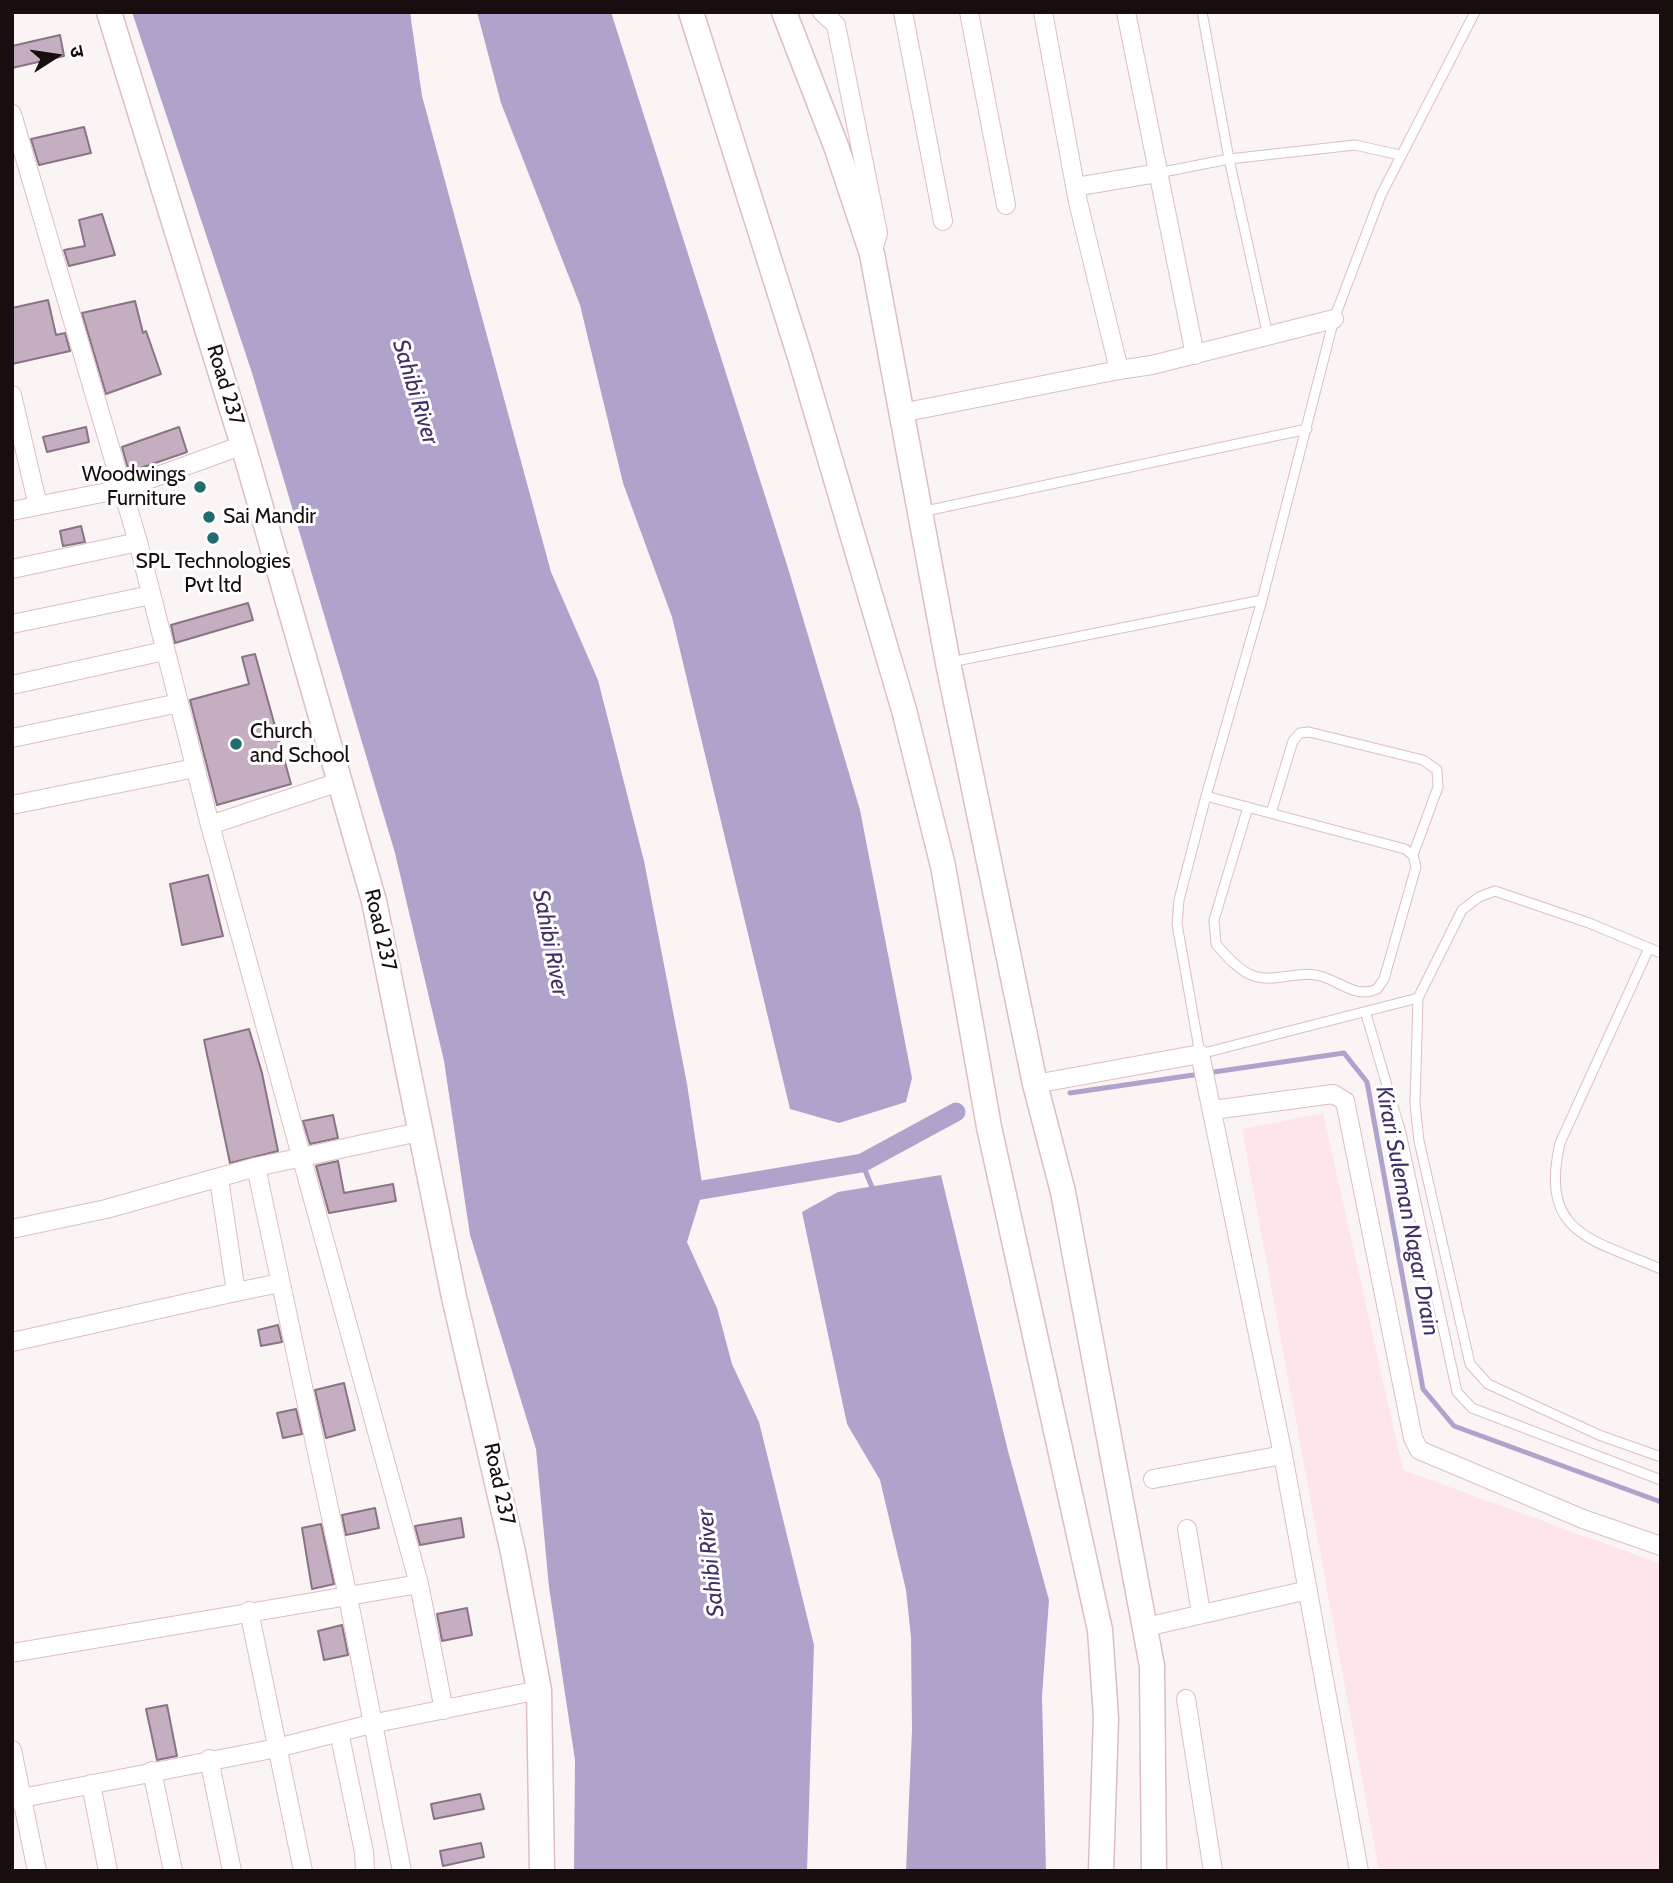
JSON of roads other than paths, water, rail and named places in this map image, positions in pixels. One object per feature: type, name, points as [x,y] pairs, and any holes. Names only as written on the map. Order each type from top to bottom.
[{"type":"street","name":"Road 237","points":[[109,12],[177,223],[374,901],[419,1132],[513,1552],[539,1690],[542,1871]]},
{"type":"street","points":[[691,12],[804,370],[904,710],[943,866],[989,1127],[1100,1630],[1106,1718],[1101,1871]]},
{"type":"street","points":[[784,12],[836,146],[872,254],[948,663],[1035,1084],[1063,1192],[1146,1627],[1154,1693],[1154,1871]]},
{"type":"street","points":[[822,12],[836,25],[878,233],[872,254]]},
{"type":"street","points":[[903,12],[943,221]]},
{"type":"street","points":[[969,12],[1006,205]]},
{"type":"street","points":[[1043,12],[1076,187],[1119,370]]},
{"type":"street","points":[[1126,12],[1195,355]]},
{"type":"street","points":[[12,114],[21,175],[138,542],[210,825],[419,1584],[444,1710]]},
{"type":"street","points":[[1076,187],[1158,173]]},
{"type":"street","points":[[901,412],[1195,355],[1334,319]]},
{"type":"street","points":[[12,395],[38,506]]},
{"type":"street","points":[[12,511],[122,489],[243,445]]},
{"type":"street","points":[[12,569],[138,542]]},
{"type":"street","points":[[12,624],[151,595]]},
{"type":"street","points":[[12,685],[164,651]]},
{"type":"street","points":[[12,738],[179,703]]},
{"type":"street","points":[[12,805],[195,768]]},
{"type":"street","points":[[210,825],[339,782]]},
{"type":"street","points":[[1035,1084],[1202,1061],[1283,1455],[1359,1871]]},
{"type":"street","points":[[1211,1103],[1333,1094],[1345,1101],[1413,1438],[1419,1450],[1583,1519],[1661,1546]]},
{"type":"street","points":[[12,1229],[106,1209],[256,1167],[419,1132]]},
{"type":"street","points":[[256,1167],[348,1597],[402,1871]]},
{"type":"street","points":[[219,1179],[236,1292]]},
{"type":"street","points":[[12,1342],[280,1283]]},
{"type":"street","points":[[1153,1479],[1283,1455]]},
{"type":"street","points":[[1187,1530],[1201,1613]]},
{"type":"street","points":[[12,1653],[419,1584]]},
{"type":"street","points":[[1146,1627],[1308,1590]]},
{"type":"street","points":[[249,1611],[303,1871]]},
{"type":"street","points":[[18,1799],[209,1759],[277,1748],[371,1724],[539,1690]]},
{"type":"street","points":[[1186,1699],[1213,1871]]},
{"type":"street","points":[[339,1732],[364,1852],[365,1871]]},
{"type":"street","points":[[12,1750],[18,1799],[37,1871]]},
{"type":"street","points":[[209,1759],[232,1871]]},
{"type":"street","points":[[152,1771],[173,1871]]},
{"type":"street","points":[[91,1784],[108,1871]]},
{"type":"lane","points":[[1202,12],[1229,159],[1268,336]]},
{"type":"lane","points":[[1475,12],[1401,155],[1371,220],[1334,319],[1262,600],[1206,796],[1177,914],[1202,1061],[1418,998],[1425,989],[1450,929],[1462,911],[1479,897],[1495,891],[1589,923],[1661,953]]},
{"type":"lane","points":[[1158,173],[1229,159],[1355,145],[1401,155]]},
{"type":"lane","points":[[920,512],[1307,429]]},
{"type":"lane","points":[[948,663],[1262,600]]},
{"type":"lane","points":[[1248,807],[1213,932],[1219,947],[1250,975],[1267,978],[1308,974],[1355,991],[1377,989],[1384,979],[1416,867],[1413,855],[1438,787],[1435,766],[1423,760],[1309,732],[1300,733],[1293,741],[1271,813]]},
{"type":"lane","points":[[1206,796],[1405,849],[1413,855]]},
{"type":"lane","points":[[1649,948],[1560,1143],[1555,1164],[1560,1208],[1567,1222],[1580,1233],[1661,1269]]},
{"type":"lane","points":[[1418,998],[1415,1104],[1419,1141],[1470,1364],[1479,1378],[1488,1384],[1599,1435],[1661,1457]]},
{"type":"lane","points":[[1366,1014],[1401,1133],[1457,1392],[1472,1408],[1661,1480]]},
{"type":"water","name":"Sahibi River","points":[[132,12],[410,12],[422,96],[551,572],[598,680],[644,861],[687,1084],[703,1190],[687,1242],[717,1308],[732,1364],[759,1422],[814,1645],[807,1871],[574,1871],[575,1760],[549,1587],[536,1449],[470,1235],[444,1061],[395,853],[252,373]]},
{"type":"water","points":[[477,12],[611,12],[788,568],[860,810],[912,1078],[906,1102],[839,1123],[790,1109],[672,617],[623,483],[580,305],[501,103]]},
{"type":"water","points":[[941,1175],[1008,1451],[1049,1600],[1042,1696],[1046,1871],[906,1871],[912,1730],[911,1637],[906,1590],[880,1480],[847,1424],[802,1212],[838,1192]]},
{"type":"waterway","name":"Kirari Suleman Nagar Drain","points":[[1070,1093],[1344,1053],[1367,1082],[1423,1389],[1454,1426],[1661,1502]]},
{"type":"waterway","points":[[678,1194],[862,1163],[956,1112]]},
{"type":"waterway","points":[[862,1163],[874,1192]]},
{"type":"place","name":"Woodwings Furniture","points":[[200,487]]},
{"type":"place","name":"Sai Mandir","points":[[209,517]]},
{"type":"place","name":"SPL Technologies Pvt ltd","points":[[213,538]]},
{"type":"place","name":"Church and School","points":[[236,744]]}]
